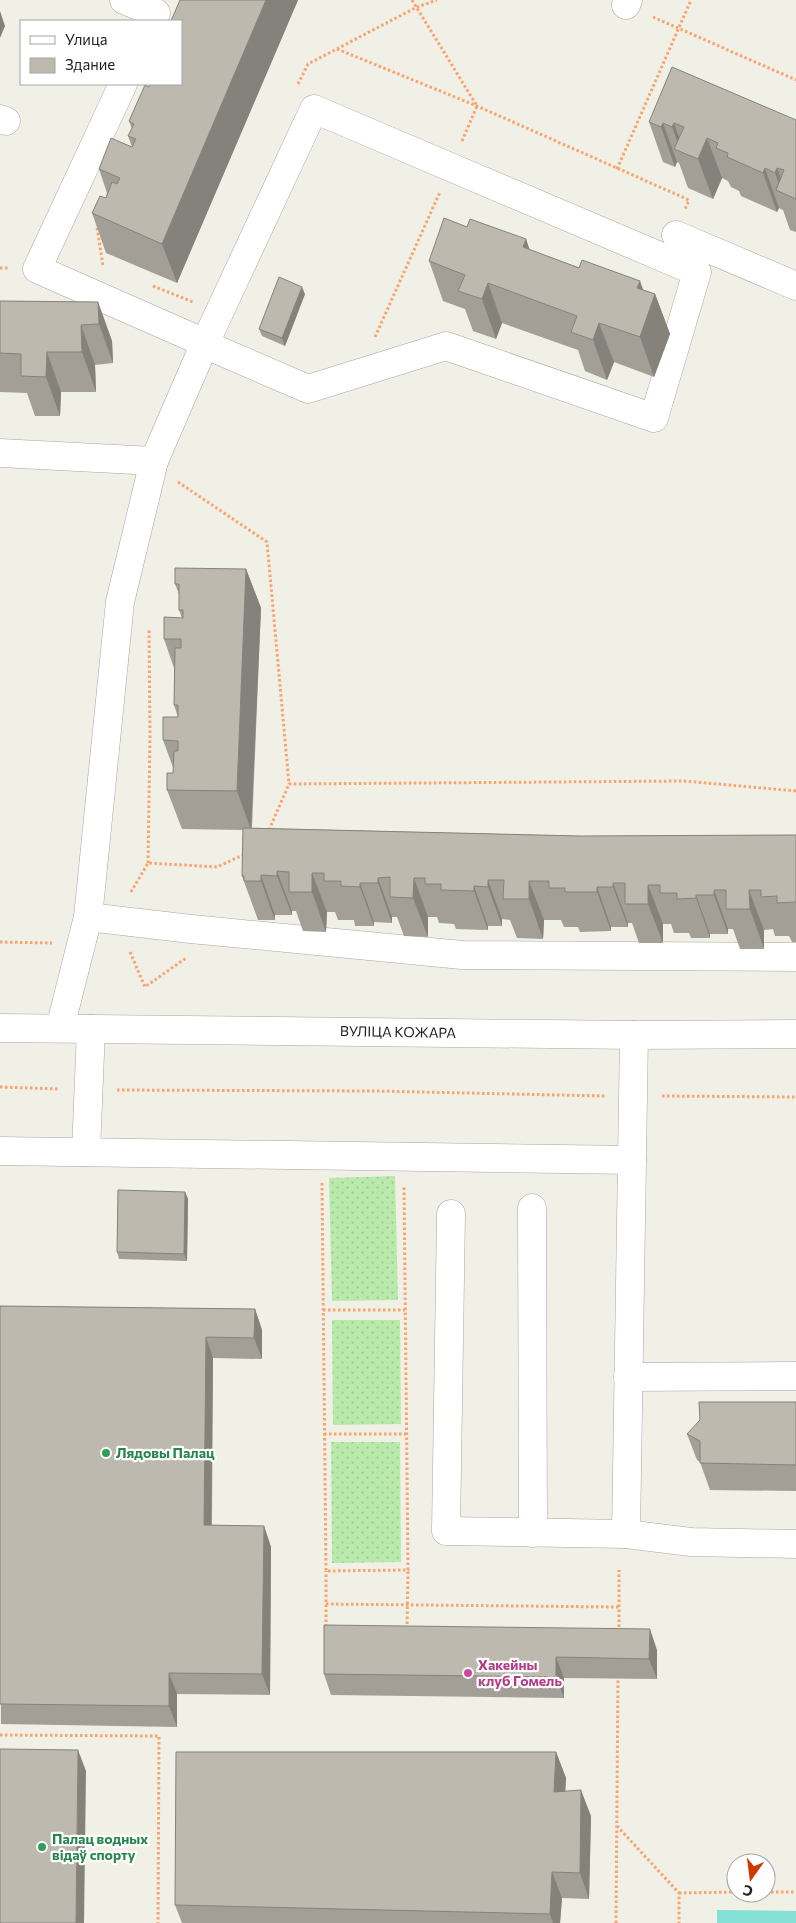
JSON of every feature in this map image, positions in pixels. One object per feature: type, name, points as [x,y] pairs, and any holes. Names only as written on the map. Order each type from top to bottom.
[{"type":"street","points":[[124,0],[156,13],[152,20]]},
{"type":"street","points":[[60,1028],[88,917],[120,602],[205,343],[314,109],[697,272],[654,418],[446,346],[308,389],[220,351],[205,343],[37,269],[123,85]]},
{"type":"street","points":[[676,235],[796,286]]},
{"type":"street","points":[[0,453],[163,469]]},
{"type":"street","points":[[88,917],[201,930],[462,955],[796,957]]},
{"type":"street","name":"ВУЛІЦА КОЖАРА","points":[[0,1028],[634,1035],[796,1034]]},
{"type":"street","points":[[86,1152],[91,1030]]},
{"type":"street","points":[[626,1534],[634,1035]]},
{"type":"street","points":[[0,1151],[632,1160]]},
{"type":"street","points":[[532,1208],[533,1533]]},
{"type":"street","points":[[451,1214],[446,1531],[626,1534],[691,1542],[796,1544]]},
{"type":"street","points":[[628,1377],[796,1376]]},
{"type":"path","points":[[617,169],[691,0]]},
{"type":"path","points":[[627,2],[678,28],[796,80]]},
{"type":"path","points":[[337,49],[477,106],[689,200],[676,235]]},
{"type":"path","points":[[163,469],[267,542],[289,784],[266,837]]},
{"type":"path","points":[[289,784],[684,781],[796,791]]},
{"type":"path","points":[[145,987],[116,919],[148,863],[217,867],[253,850]]},
{"type":"path","points":[[0,942],[81,943]]},
{"type":"path","points":[[139,1089],[796,1097]]},
{"type":"path","points":[[322,1155],[326,1631]]},
{"type":"path","points":[[404,1158],[407,1633]]},
{"type":"path","points":[[323,1310],[405,1310]]},
{"type":"path","points":[[324,1434],[406,1434]]},
{"type":"path","points":[[326,1570],[408,1570]]},
{"type":"path","points":[[618,1641],[619,1570]]},
{"type":"path","points":[[326,1604],[619,1607]]},
{"type":"path","points":[[616,1923],[618,1679]]},
{"type":"path","points":[[0,1735],[159,1736],[158,1923]]},
{"type":"path","points":[[617,1826],[679,1893],[679,1923]]},
{"type":"path","points":[[679,1893],[726,1892]]},
{"type":"path","points":[[776,1892],[796,1892]]},
{"type":"green space","points":[[395,1176],[398,1300],[332,1301],[329,1178]]},
{"type":"green space","points":[[332,1320],[400,1320],[401,1424],[333,1425]]},
{"type":"green space","points":[[331,1442],[400,1442],[401,1562],[332,1563]]},
{"type":"shaded area","points":[[717,1910],[796,1911],[796,1923],[717,1923]]},
{"type":"building","points":[[180,0],[266,0],[162,244],[92,213],[100,196],[106,198],[112,182],[117,184],[120,178],[99,169],[111,138],[132,147],[136,139],[128,136],[134,124],[129,121],[145,85],[149,87],[150,85],[182,85],[182,20],[171,20]]},
{"type":"building","points":[[672,67],[796,120],[796,199],[776,190],[784,170],[777,168],[775,173],[765,168],[763,173],[727,157],[728,153],[716,148],[718,143],[707,138],[698,159],[674,149],[684,127],[674,123],[672,127],[663,123],[661,127],[649,122]]},
{"type":"building","points":[[444,218],[467,227],[470,219],[526,239],[523,247],[579,268],[582,260],[640,281],[637,288],[655,294],[640,337],[599,323],[593,340],[571,332],[577,316],[488,283],[482,299],[458,291],[465,275],[429,261]]},
{"type":"building","points":[[279,277],[302,287],[282,338],[259,329]]},
{"type":"building","points":[[0,301],[98,302],[99,324],[81,325],[82,352],[47,352],[46,377],[21,376],[21,354],[0,353]]},
{"type":"building","points":[[175,568],[246,569],[237,791],[167,790],[167,773],[173,773],[174,751],[178,751],[178,741],[163,740],[163,717],[178,717],[178,705],[174,705],[175,648],[181,648],[181,639],[164,639],[164,617],[183,618],[183,610],[179,610],[179,584],[175,584]]},
{"type":"building","points":[[243,828],[580,836],[796,835],[796,902],[777,903],[777,896],[761,897],[761,890],[749,890],[750,909],[726,909],[726,890],[714,890],[714,895],[696,895],[696,898],[677,899],[677,893],[660,893],[660,885],[648,885],[648,904],[625,904],[625,883],[613,883],[613,887],[597,887],[597,892],[565,892],[565,888],[549,888],[549,881],[529,881],[529,899],[503,899],[504,880],[488,880],[488,887],[474,886],[474,891],[441,890],[441,884],[425,884],[425,878],[414,878],[413,898],[390,897],[390,877],[378,878],[378,883],[360,883],[360,887],[341,886],[341,881],[324,881],[324,873],[312,873],[312,892],[289,892],[289,872],[277,871],[277,876],[261,875],[261,881],[244,881],[244,876],[242,876]]},
{"type":"building","points":[[118,1190],[185,1192],[184,1254],[117,1252]]},
{"type":"building","name":"Лядовы Палац","points":[[0,1306],[255,1309],[254,1338],[206,1337],[204,1525],[264,1526],[262,1674],[169,1673],[169,1706],[0,1704]]},
{"type":"building","points":[[699,1402],[796,1402],[796,1465],[700,1463],[700,1441],[687,1434],[700,1420]]},
{"type":"building","points":[[324,1625],[650,1629],[649,1659],[556,1657],[556,1677],[324,1674]]},
{"type":"building","name":"Палац водных відаў спорту","points":[[0,1749],[78,1750],[76,1923],[0,1923]]},
{"type":"building","points":[[176,1752],[556,1752],[554,1792],[581,1790],[580,1873],[552,1872],[550,1914],[175,1905]]},
{"type":"place","name":"Лядовы Палац","points":[[106,1453]]},
{"type":"place","name":"Хакейны клуб Гомель","points":[[468,1673]]},
{"type":"place","name":"Палац водных відаў спорту","points":[[42,1847]]}]
